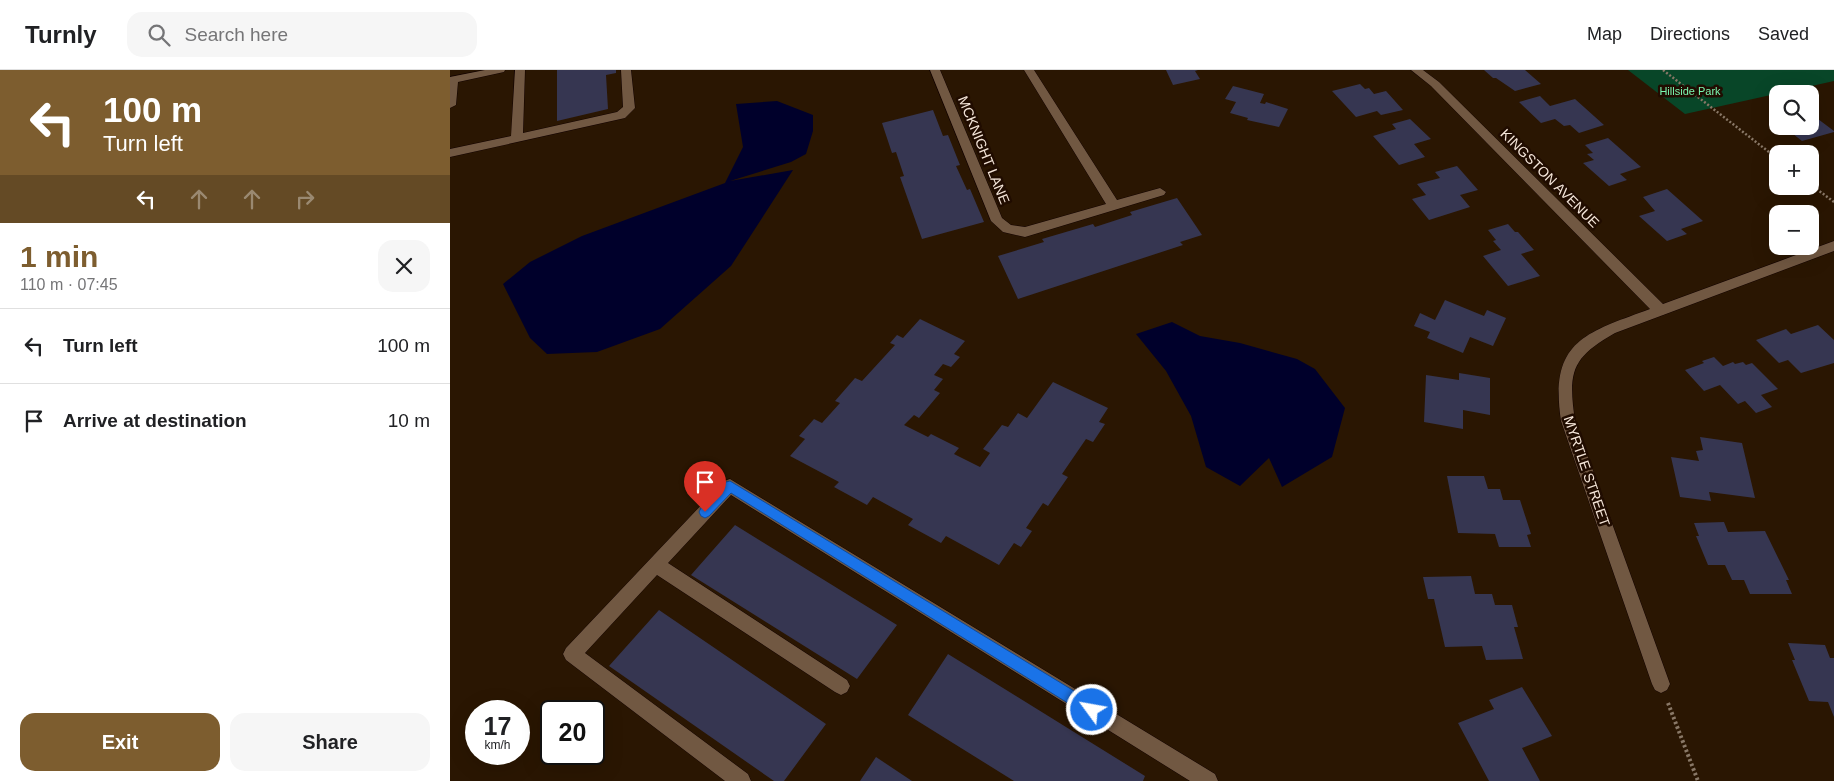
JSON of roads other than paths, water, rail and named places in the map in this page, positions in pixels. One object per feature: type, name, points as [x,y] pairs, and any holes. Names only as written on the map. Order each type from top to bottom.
[{"type":"street","points":[[450,106],[452,77],[500,70]]},
{"type":"street","points":[[517,139],[520,70]]},
{"type":"street","points":[[450,153],[621,115],[629,108],[626,70]]},
{"type":"street","name":"MCKNIGHT LANE","points":[[936,70],[997,221],[1007,229],[1025,232],[1160,192]]},
{"type":"street","points":[[1029,70],[1114,206]]},
{"type":"street","name":"KINGSTON AVENUE","points":[[1416,70],[1435,84],[1660,310]]},
{"type":"street","name":"MYRTLE STREET","points":[[1661,684],[1568,421],[1563,396],[1565,375],[1574,354],[1589,339],[1610,328],[1834,246]]},
{"type":"street","points":[[741,781],[572,654],[730,486],[1208,781]]},
{"type":"street","points":[[655,564],[841,686]]},
{"type":"water","points":[[777,101],[813,115],[813,131],[806,154],[791,162],[730,181],[793,170],[731,266],[660,329],[597,352],[547,354],[530,338],[503,284],[530,262],[582,236],[725,183],[743,147],[736,104]]},
{"type":"water","points":[[1172,322],[1200,336],[1240,343],[1297,359],[1315,369],[1345,408],[1332,457],[1282,487],[1269,458],[1240,486],[1206,467],[1191,416],[1166,371],[1136,334]]},
{"type":"park label","name":"Hillside Park","points":[[1690,91]]}]
